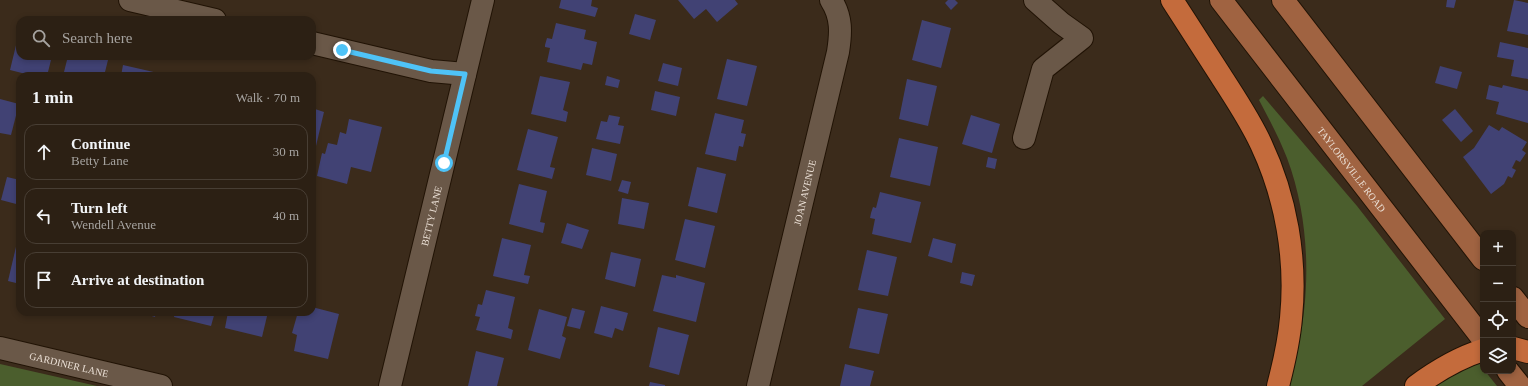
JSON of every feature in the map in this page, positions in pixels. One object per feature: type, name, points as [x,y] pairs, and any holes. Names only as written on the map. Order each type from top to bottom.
[{"type":"highway","points":[[1172,0],[1243,110],[1261,143],[1274,173],[1282,200],[1287,224],[1293,284],[1287,349],[1278,386]]},
{"type":"highway","points":[[1516,349],[1528,352]]},
{"type":"highway","points":[[1416,386],[1428,378],[1480,351]]},
{"type":"main road","name":"TAYLORSVILLE ROAD","points":[[1222,0],[1482,338]]},
{"type":"main road","points":[[1283,0],[1480,255]]},
{"type":"main road","points":[[1516,302],[1528,317]]},
{"type":"main road","points":[[1510,374],[1520,386]]},
{"type":"street","points":[[130,0],[198,16]]},
{"type":"street","name":"BETTY LANE","points":[[390,386],[482,0]]},
{"type":"street","name":"JOAN AVENUE","points":[[758,386],[838,52],[841,32],[840,21],[836,7],[831,0]]},
{"type":"street","points":[[1024,138],[1043,69],[1082,38],[1061,23],[1035,0]]},
{"type":"street","points":[[316,44],[431,71],[465,74]]},
{"type":"street","name":"GARDINER LANE","points":[[0,348],[161,386]]},
{"type":"green space","points":[[1263,96],[1357,206],[1445,319],[1362,386],[1289,386],[1295,365],[1303,321],[1306,274],[1304,227],[1300,203],[1287,158],[1274,128],[1259,100]]},
{"type":"green space","points":[[1479,363],[1480,374],[1487,374],[1497,386],[1437,386],[1452,374]]},
{"type":"green space","points":[[0,364],[97,386],[0,386]]},
{"type":"building","points":[[561,0],[592,0],[591,6],[598,8],[595,17],[559,8]]},
{"type":"building","points":[[678,0],[735,0],[738,4],[717,22],[706,9],[694,19]]},
{"type":"building","points":[[948,0],[955,0],[958,3],[951,10],[945,3]]},
{"type":"building","points":[[1447,0],[1456,0],[1454,8],[1446,7]]},
{"type":"building","points":[[1514,0],[1528,3],[1528,35],[1507,31]]},
{"type":"building","points":[[635,14],[656,20],[650,40],[629,34]]},
{"type":"building","points":[[922,20],[951,28],[941,68],[912,60]]},
{"type":"building","points":[[556,23],[586,30],[584,39],[597,42],[592,65],[583,63],[581,70],[547,62],[550,48],[545,47],[545,45],[547,38],[552,39]]},
{"type":"building","points":[[1500,42],[1528,48],[1528,79],[1511,76],[1514,60],[1497,57]]},
{"type":"building","points":[[16,45],[16,60],[51,60],[48,72],[18,72],[10,70]]},
{"type":"building","points":[[727,59],[757,66],[747,106],[717,99]]},
{"type":"building","points":[[67,60],[108,60],[105,72],[64,72]]},
{"type":"building","points":[[663,63],[682,68],[678,86],[658,81]]},
{"type":"building","points":[[123,65],[154,72],[122,72]]},
{"type":"building","points":[[1440,66],[1462,72],[1457,89],[1435,83]]},
{"type":"building","points":[[540,76],[570,82],[563,110],[568,112],[566,122],[531,114]]},
{"type":"building","points":[[607,76],[620,80],[618,88],[605,85]]},
{"type":"building","points":[[907,79],[937,86],[928,126],[899,119]]},
{"type":"building","points":[[1489,85],[1502,88],[1503,85],[1528,91],[1528,123],[1496,114],[1499,102],[1486,99]]},
{"type":"building","points":[[655,91],[680,97],[676,116],[651,110]]},
{"type":"building","points":[[0,99],[16,103],[16,116],[11,135],[0,133]]},
{"type":"building","points":[[316,109],[324,112],[316,146]]},
{"type":"building","points":[[1455,109],[1473,131],[1461,142],[1442,120]]},
{"type":"building","points":[[715,113],[744,120],[741,133],[746,134],[743,147],[739,146],[736,161],[705,154]]},
{"type":"building","points":[[609,115],[620,117],[618,125],[624,126],[620,144],[596,139],[601,121],[607,122]]},
{"type":"building","points":[[971,115],[1000,124],[992,153],[962,144]]},
{"type":"building","points":[[349,119],[382,127],[371,172],[351,167],[347,184],[317,176],[322,153],[325,154],[328,143],[337,145],[340,132],[346,134]]},
{"type":"building","points":[[1489,125],[1499,131],[1502,127],[1527,142],[1522,150],[1526,153],[1520,162],[1516,160],[1512,168],[1516,170],[1512,178],[1508,176],[1504,184],[1491,194],[1463,157],[1474,148]]},
{"type":"building","points":[[528,129],[558,137],[550,167],[555,168],[552,179],[517,170]]},
{"type":"building","points":[[899,138],[938,147],[930,186],[890,177]]},
{"type":"building","points":[[592,148],[617,154],[611,181],[586,175]]},
{"type":"building","points":[[988,157],[997,159],[995,169],[986,167]]},
{"type":"building","points":[[697,167],[726,174],[717,213],[688,206]]},
{"type":"building","points":[[7,177],[16,179],[16,204],[1,200]]},
{"type":"building","points":[[622,180],[631,182],[628,194],[618,191]]},
{"type":"building","points":[[519,184],[547,191],[540,222],[545,223],[543,233],[509,224]]},
{"type":"building","points":[[880,192],[921,202],[911,243],[872,234],[875,219],[870,218],[873,207],[876,208]]},
{"type":"building","points":[[622,198],[649,203],[644,229],[618,224]]},
{"type":"building","points":[[685,219],[715,226],[705,268],[675,260]]},
{"type":"building","points":[[567,223],[589,230],[582,249],[561,243]]},
{"type":"building","points":[[502,238],[531,245],[524,275],[530,276],[528,284],[493,276]]},
{"type":"building","points":[[933,238],[956,244],[952,263],[928,256]]},
{"type":"building","points":[[16,247],[16,283],[8,281]]},
{"type":"building","points":[[867,250],[897,257],[888,296],[858,290]]},
{"type":"building","points":[[611,252],[641,259],[635,287],[605,279]]},
{"type":"building","points":[[962,272],[975,275],[972,286],[960,283]]},
{"type":"building","points":[[662,275],[676,278],[676,275],[705,283],[696,322],[653,311]]},
{"type":"building","points":[[486,290],[515,297],[508,328],[513,330],[511,339],[476,330],[480,317],[475,316],[478,304],[482,305]]},
{"type":"building","points":[[601,306],[628,313],[623,331],[615,328],[612,338],[594,333]]},
{"type":"building","points":[[316,308],[339,314],[328,359],[294,351],[297,335],[292,333],[297,316],[316,316]]},
{"type":"building","points":[[572,308],[585,311],[580,329],[567,326]]},
{"type":"building","points":[[858,308],[888,314],[879,354],[849,348]]},
{"type":"building","points":[[539,309],[567,317],[562,336],[566,338],[560,359],[528,350]]},
{"type":"building","points":[[174,316],[214,316],[211,326]]},
{"type":"building","points":[[227,316],[267,316],[262,337],[225,328]]},
{"type":"building","points":[[658,327],[689,335],[679,375],[649,367]]},
{"type":"building","points":[[476,351],[504,358],[497,386],[468,386]]},
{"type":"building","points":[[845,364],[874,371],[870,386],[840,386]]},
{"type":"building","points":[[650,382],[665,385],[665,386],[649,386]]},
{"type":"route","points":[[342,50],[431,71],[465,74],[444,163]]}]
